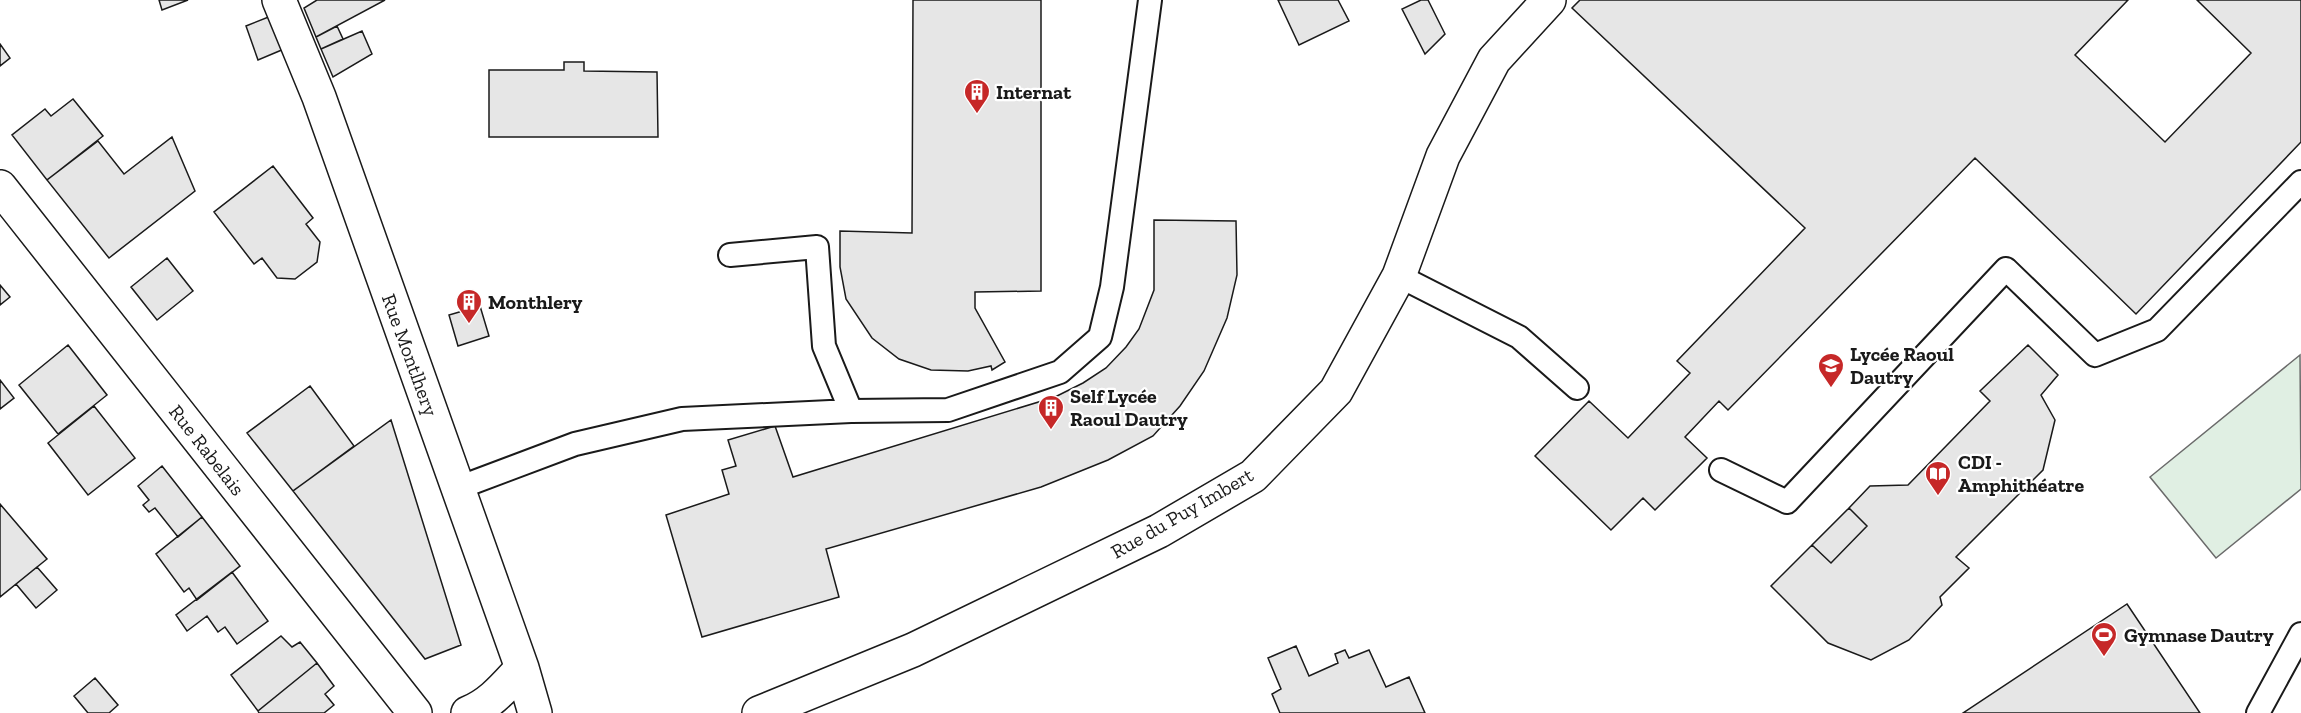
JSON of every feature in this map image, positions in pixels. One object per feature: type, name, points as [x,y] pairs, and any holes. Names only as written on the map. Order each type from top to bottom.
[{"type":"street","name":"Rue Montlhery","points":[[279,0],[319,97],[522,668],[535,713]]},
{"type":"street","name":"Rue du Puy Imbert","points":[[759,713],[913,650],[1159,531],[1253,476],[1336,391],[1399,276],[1443,156],[1494,60],[1549,0]]},
{"type":"street","name":"Rue Rabelais","points":[[0,187],[415,713]]},
{"type":"street","points":[[468,713],[480,708],[496,696],[522,668]]},
{"type":"lane","points":[[458,488],[574,444],[682,419],[851,411],[948,410],[1060,372],[1100,337],[1112,287],[1150,0]]},
{"type":"lane","points":[[1721,471],[1786,502],[2006,269],[2095,355],[2157,330],[2301,182]]},
{"type":"lane","points":[[730,255],[818,247],[824,346],[851,411]]},
{"type":"lane","points":[[1399,276],[1519,337],[1577,388]]},
{"type":"lane","points":[[2258,713],[2301,634]]},
{"type":"green space","points":[[2300,355],[2301,489],[2216,558],[2150,477]]},
{"type":"building","points":[[159,0],[188,0],[162,10]]},
{"type":"building","points":[[317,0],[385,0],[316,37],[304,8]]},
{"type":"building","name":"Internat","points":[[913,0],[1041,0],[1041,291],[975,292],[975,308],[1005,362],[992,370],[991,366],[968,371],[931,370],[899,359],[872,338],[846,299],[840,267],[840,231],[912,233]]},
{"type":"building","points":[[1278,0],[1338,0],[1349,21],[1299,45]]},
{"type":"building","points":[[1421,0],[1428,0],[1445,34],[1425,54],[1402,9]]},
{"type":"building","points":[[1580,0],[2128,0],[2075,55],[2165,142],[2251,53],[2197,0],[2301,0],[2301,142],[2136,314],[1975,158],[1728,410],[1719,401],[1685,437],[1707,458],[1655,510],[1643,498],[1611,530],[1535,456],[1589,401],[1628,438],[1690,373],[1677,361],[1805,228],[1572,8]]},
{"type":"building","points":[[271,16],[284,49],[258,60],[246,26]]},
{"type":"building","points":[[337,26],[343,39],[321,49],[316,37]]},
{"type":"building","points":[[362,31],[372,54],[333,77],[321,49]]},
{"type":"building","points":[[0,44],[10,58],[0,66]]},
{"type":"building","points":[[564,62],[584,62],[584,71],[657,72],[658,137],[489,137],[489,70],[564,70]]},
{"type":"building","points":[[73,99],[103,136],[47,180],[12,135],[45,109],[51,116]]},
{"type":"building","points":[[172,137],[195,191],[109,258],[47,180],[98,141],[124,174]]},
{"type":"building","points":[[273,166],[313,218],[306,224],[320,242],[317,262],[295,279],[277,278],[262,258],[254,264],[214,212]]},
{"type":"building","name":"Self Lycée Raoul Dautry","points":[[1154,220],[1236,221],[1237,275],[1227,318],[1204,371],[1180,406],[1153,436],[1108,460],[1041,487],[826,549],[839,597],[702,637],[666,515],[729,494],[722,470],[736,466],[728,440],[775,426],[793,477],[1055,397],[1083,383],[1106,368],[1139,329],[1154,290]]},
{"type":"building","points":[[167,258],[193,291],[157,320],[131,287]]},
{"type":"building","points":[[0,285],[10,297],[0,305]]},
{"type":"building","name":"Monthlery","points":[[480,306],[489,336],[458,346],[449,315]]},
{"type":"building","points":[[68,345],[107,395],[58,434],[19,385]]},
{"type":"building","name":"CDI - Amphithéatre","points":[[2028,345],[2058,375],[2041,395],[2055,420],[2043,470],[1956,557],[1969,568],[1940,597],[1942,605],[1909,640],[1871,660],[1828,643],[1771,586],[1812,545],[1831,563],[1867,526],[1849,508],[1870,486],[1908,485],[1990,401],[1980,391]]},
{"type":"building","points":[[0,380],[14,398],[0,409]]},
{"type":"building","points":[[310,386],[354,446],[293,491],[247,433]]},
{"type":"building","points":[[94,406],[135,458],[88,495],[48,443]]},
{"type":"building","points":[[391,420],[461,645],[425,659],[293,491]]},
{"type":"building","points":[[162,466],[202,517],[178,537],[155,508],[149,512],[143,505],[149,500],[138,486]]},
{"type":"building","points":[[0,504],[47,559],[0,597]]},
{"type":"building","points":[[1849,508],[1867,526],[1831,563],[1812,545]]},
{"type":"building","points":[[202,517],[240,566],[197,600],[189,588],[184,592],[156,554]]},
{"type":"building","points":[[37,567],[57,590],[36,608],[16,584]]},
{"type":"building","points":[[232,572],[268,621],[237,644],[225,627],[218,632],[207,616],[187,631],[176,615]]},
{"type":"building","name":"Gymnase Dautry","points":[[2127,604],[2200,713],[1963,713]]},
{"type":"building","points":[[281,636],[292,647],[300,642],[317,663],[258,711],[231,675]]},
{"type":"building","points":[[1296,646],[1309,676],[1338,663],[1335,654],[1345,650],[1349,658],[1369,650],[1386,687],[1409,677],[1425,713],[1280,713],[1272,694],[1281,689],[1268,658]]},
{"type":"building","points":[[317,663],[334,686],[325,694],[334,705],[324,713],[259,713],[258,711]]},
{"type":"building","points":[[95,678],[118,705],[109,713],[88,713],[74,696]]},
{"type":"place","name":"Internat","points":[[977,115]]},
{"type":"place","name":"Monthlery","points":[[469,325]]},
{"type":"place","name":"Lycée Raoul Dautry","points":[[1831,389]]},
{"type":"place","name":"Self Lycée Raoul Dautry","points":[[1051,431]]},
{"type":"place","name":"CDI - Amphithéatre","points":[[1938,497]]},
{"type":"place","name":"Gymnase Dautry","points":[[2104,658]]}]
